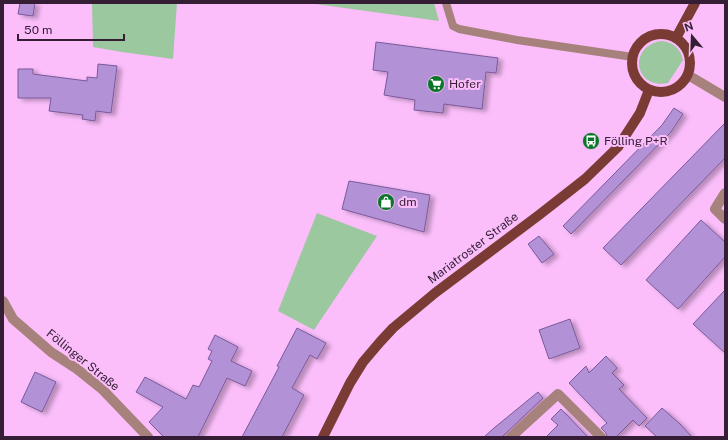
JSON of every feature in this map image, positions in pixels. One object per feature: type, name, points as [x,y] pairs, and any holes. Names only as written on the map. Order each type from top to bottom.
[{"type":"main road","points":[[676,38],[695,3]]},
{"type":"main road","points":[[655,35],[666,35],[676,38],[684,45],[689,54],[690,65],[688,75],[683,82],[672,90],[658,92],[650,90],[641,84],[633,67],[633,57],[637,47],[645,40],[655,35]]},
{"type":"main road","name":"Mariatroster Straße","points":[[323,437],[350,383],[364,362],[393,328],[435,293],[540,216],[585,179],[618,147],[640,113],[650,90]]},
{"type":"street","points":[[688,75],[725,97]]},
{"type":"street","points":[[725,193],[715,209],[725,219]]},
{"type":"street","name":"Föllinger Straße","points":[[3,301],[13,319],[51,352],[77,369],[102,389],[148,437]]},
{"type":"street","points":[[511,437],[558,394],[601,437]]},
{"type":"lane","points":[[446,3],[453,26],[459,29],[517,40],[633,57]]},
{"type":"green space","points":[[92,3],[177,3],[173,59],[93,47]]},
{"type":"green space","points":[[308,3],[434,3],[439,21]]},
{"type":"green space","points":[[661,41],[675,46],[680,52],[683,60],[668,83],[657,83],[648,80],[642,74],[639,67],[643,51],[650,45]]},
{"type":"green space","points":[[317,213],[377,236],[314,330],[278,311]]},
{"type":"building","points":[[20,3],[35,3],[33,16],[18,14]]},
{"type":"building","name":"Hofer","points":[[376,42],[498,58],[496,73],[486,72],[482,109],[444,104],[443,113],[414,110],[415,100],[384,95],[388,72],[373,70]]},
{"type":"building","points":[[98,64],[117,66],[111,113],[96,111],[95,121],[82,119],[83,115],[49,111],[51,98],[18,98],[18,69],[33,69],[33,74],[87,81],[87,77],[97,78]]},
{"type":"building","points":[[674,108],[683,114],[671,132],[571,234],[563,226],[662,125]]},
{"type":"building","points":[[725,123],[725,158],[621,265],[603,248]]},
{"type":"building","name":"dm","points":[[349,181],[430,195],[424,232],[342,209]]},
{"type":"building","points":[[701,220],[725,242],[725,257],[678,309],[646,280]]},
{"type":"building","points":[[539,236],[554,254],[542,263],[528,244]]},
{"type":"building","points":[[725,290],[725,353],[693,324]]},
{"type":"building","points":[[570,319],[580,348],[549,359],[539,330]]},
{"type":"building","points":[[297,328],[326,343],[317,359],[310,355],[292,388],[304,395],[282,437],[242,437],[279,367],[277,366]]},
{"type":"building","points":[[215,335],[238,347],[231,361],[252,371],[245,386],[227,378],[198,437],[164,437],[149,422],[163,407],[136,392],[145,377],[186,399],[193,385],[199,387],[212,361],[208,359],[212,351],[208,349]]},
{"type":"building","points":[[606,356],[617,368],[612,373],[624,385],[619,389],[647,418],[639,426],[633,420],[616,437],[607,437],[606,433],[601,428],[607,423],[569,383],[586,366],[589,373]]},
{"type":"building","points":[[35,372],[56,382],[42,412],[21,402]]},
{"type":"building","points":[[538,392],[543,398],[502,437],[484,437],[494,428]]},
{"type":"building","points":[[662,408],[692,437],[657,437],[645,426]]},
{"type":"building","points":[[561,409],[588,437],[546,437],[558,425],[551,419]]},
{"type":"place","name":"Hofer","points":[[436,84]]},
{"type":"place","name":"Fölling P+R","points":[[591,141]]},
{"type":"place","name":"dm","points":[[386,202]]}]
